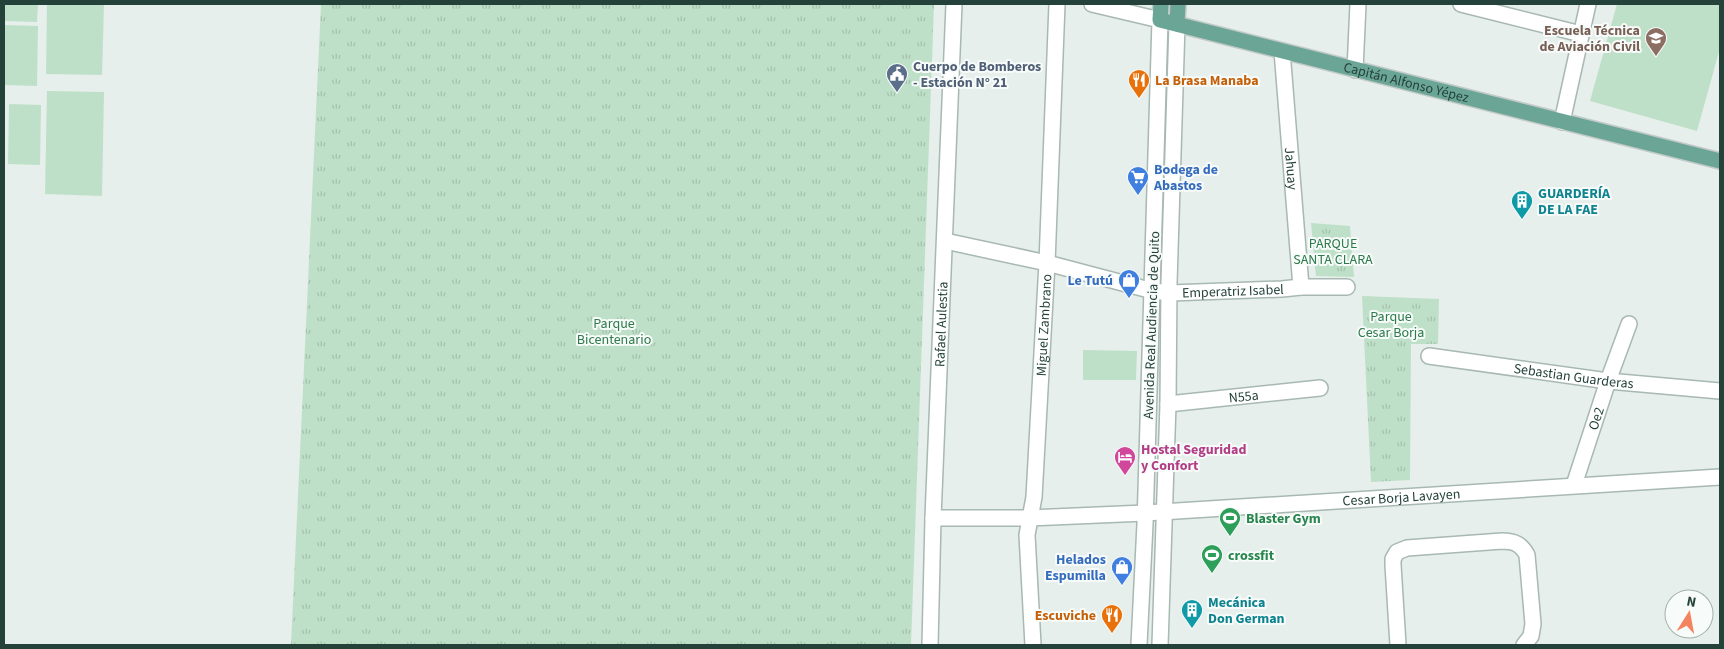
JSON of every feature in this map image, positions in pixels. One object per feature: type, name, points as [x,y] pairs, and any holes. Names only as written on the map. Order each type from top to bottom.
[{"type":"main road","name":"Avenida Real Audiencia de Quito","points":[[1160,20],[1161,4]]},
{"type":"main road","name":"Avenida Real Audiencia de Quito","points":[[1177,24],[1178,4]]},
{"type":"main road","name":"Capitán Alfonso Yépez","points":[[1160,20],[1720,161]]},
{"type":"street","name":"Rafael Aulestia","points":[[930,645],[933,518],[954,4]]},
{"type":"street","name":"Miguel Zambrano","points":[[1033,645],[1027,535],[1034,497],[1047,263],[1057,4]]},
{"type":"street","name":"Capitán Alfonso Yépez","points":[[1092,4],[1160,20]]},
{"type":"street","points":[[1355,70],[1358,4]]},
{"type":"street","points":[[1461,4],[1581,34]]},
{"type":"street","points":[[1562,122],[1588,4]]},
{"type":"street","name":"Avenida Real Audiencia de Quito","points":[[1139,645],[1153,291],[1160,20]]},
{"type":"street","name":"Avenida Real Audiencia de Quito","points":[[1160,645],[1177,24]]},
{"type":"street","name":"Jahuay","points":[[1282,51],[1300,286]]},
{"type":"street","name":"Emperatriz Isabel","points":[[945,242],[1047,263],[1153,291],[1170,293],[1282,289],[1300,286],[1347,287]]},
{"type":"street","name":"Oe2","points":[[1574,485],[1629,324]]},
{"type":"street","name":"Sebastian Guarderas","points":[[1429,356],[1608,381],[1720,390]]},
{"type":"street","name":"N55a","points":[[1168,404],[1320,388]]},
{"type":"street","name":"Cesar Borja Lavayen","points":[[933,518],[1029,518],[1145,512],[1720,477]]},
{"type":"street","points":[[1398,645],[1393,565],[1393,559],[1397,552],[1407,548],[1511,541],[1523,548],[1526,555],[1532,624],[1531,636],[1524,645]]},
{"type":"green space","points":[[5,4],[38,4],[37,22],[5,21]]},
{"type":"green space","points":[[47,4],[104,4],[102,75],[46,74]]},
{"type":"green space","name":"Parque Bicentenario","points":[[321,4],[934,4],[911,645],[291,645]]},
{"type":"green space","name":"Escuela Técnica de Aviación Civil","points":[[1617,4],[1720,4],[1720,48],[1697,131],[1590,101]]},
{"type":"green space","points":[[5,25],[38,26],[37,86],[4,85]]},
{"type":"green space","points":[[47,91],[104,92],[102,196],[45,194]]},
{"type":"green space","points":[[9,104],[41,105],[40,165],[8,164]]},
{"type":"green space","name":"PARQUE SANTA CLARA","points":[[1311,223],[1350,226],[1354,277],[1316,276]]},
{"type":"green space","name":"Parque Cesar Borja","points":[[1362,296],[1439,299],[1438,344],[1411,344],[1410,480],[1371,482]]},
{"type":"green space","points":[[1083,350],[1137,351],[1136,380],[1083,380]]},
{"type":"place","name":"Escuela Técnica de Aviación Civil","points":[[1656,57]]},
{"type":"place","name":"Cuerpo de Bomberos - Estación N° 21","points":[[897,93]]},
{"type":"place","name":"La Brasa Manaba","points":[[1139,99]]},
{"type":"place","name":"Bodega de Abastos","points":[[1138,196]]},
{"type":"place","name":"GUARDERÍA DE LA FAE","points":[[1522,220]]},
{"type":"place","name":"Le Tutú","points":[[1129,299]]},
{"type":"place","name":"Hostal Seguridad y Confort","points":[[1125,476]]},
{"type":"place","name":"Blaster Gym","points":[[1230,537]]},
{"type":"place","name":"crossfit","points":[[1212,574]]},
{"type":"place","name":"Helados Espumilla","points":[[1122,586]]},
{"type":"place","name":"Mecánica Don German","points":[[1192,629]]},
{"type":"place","name":"Escuviche","points":[[1112,634]]}]
